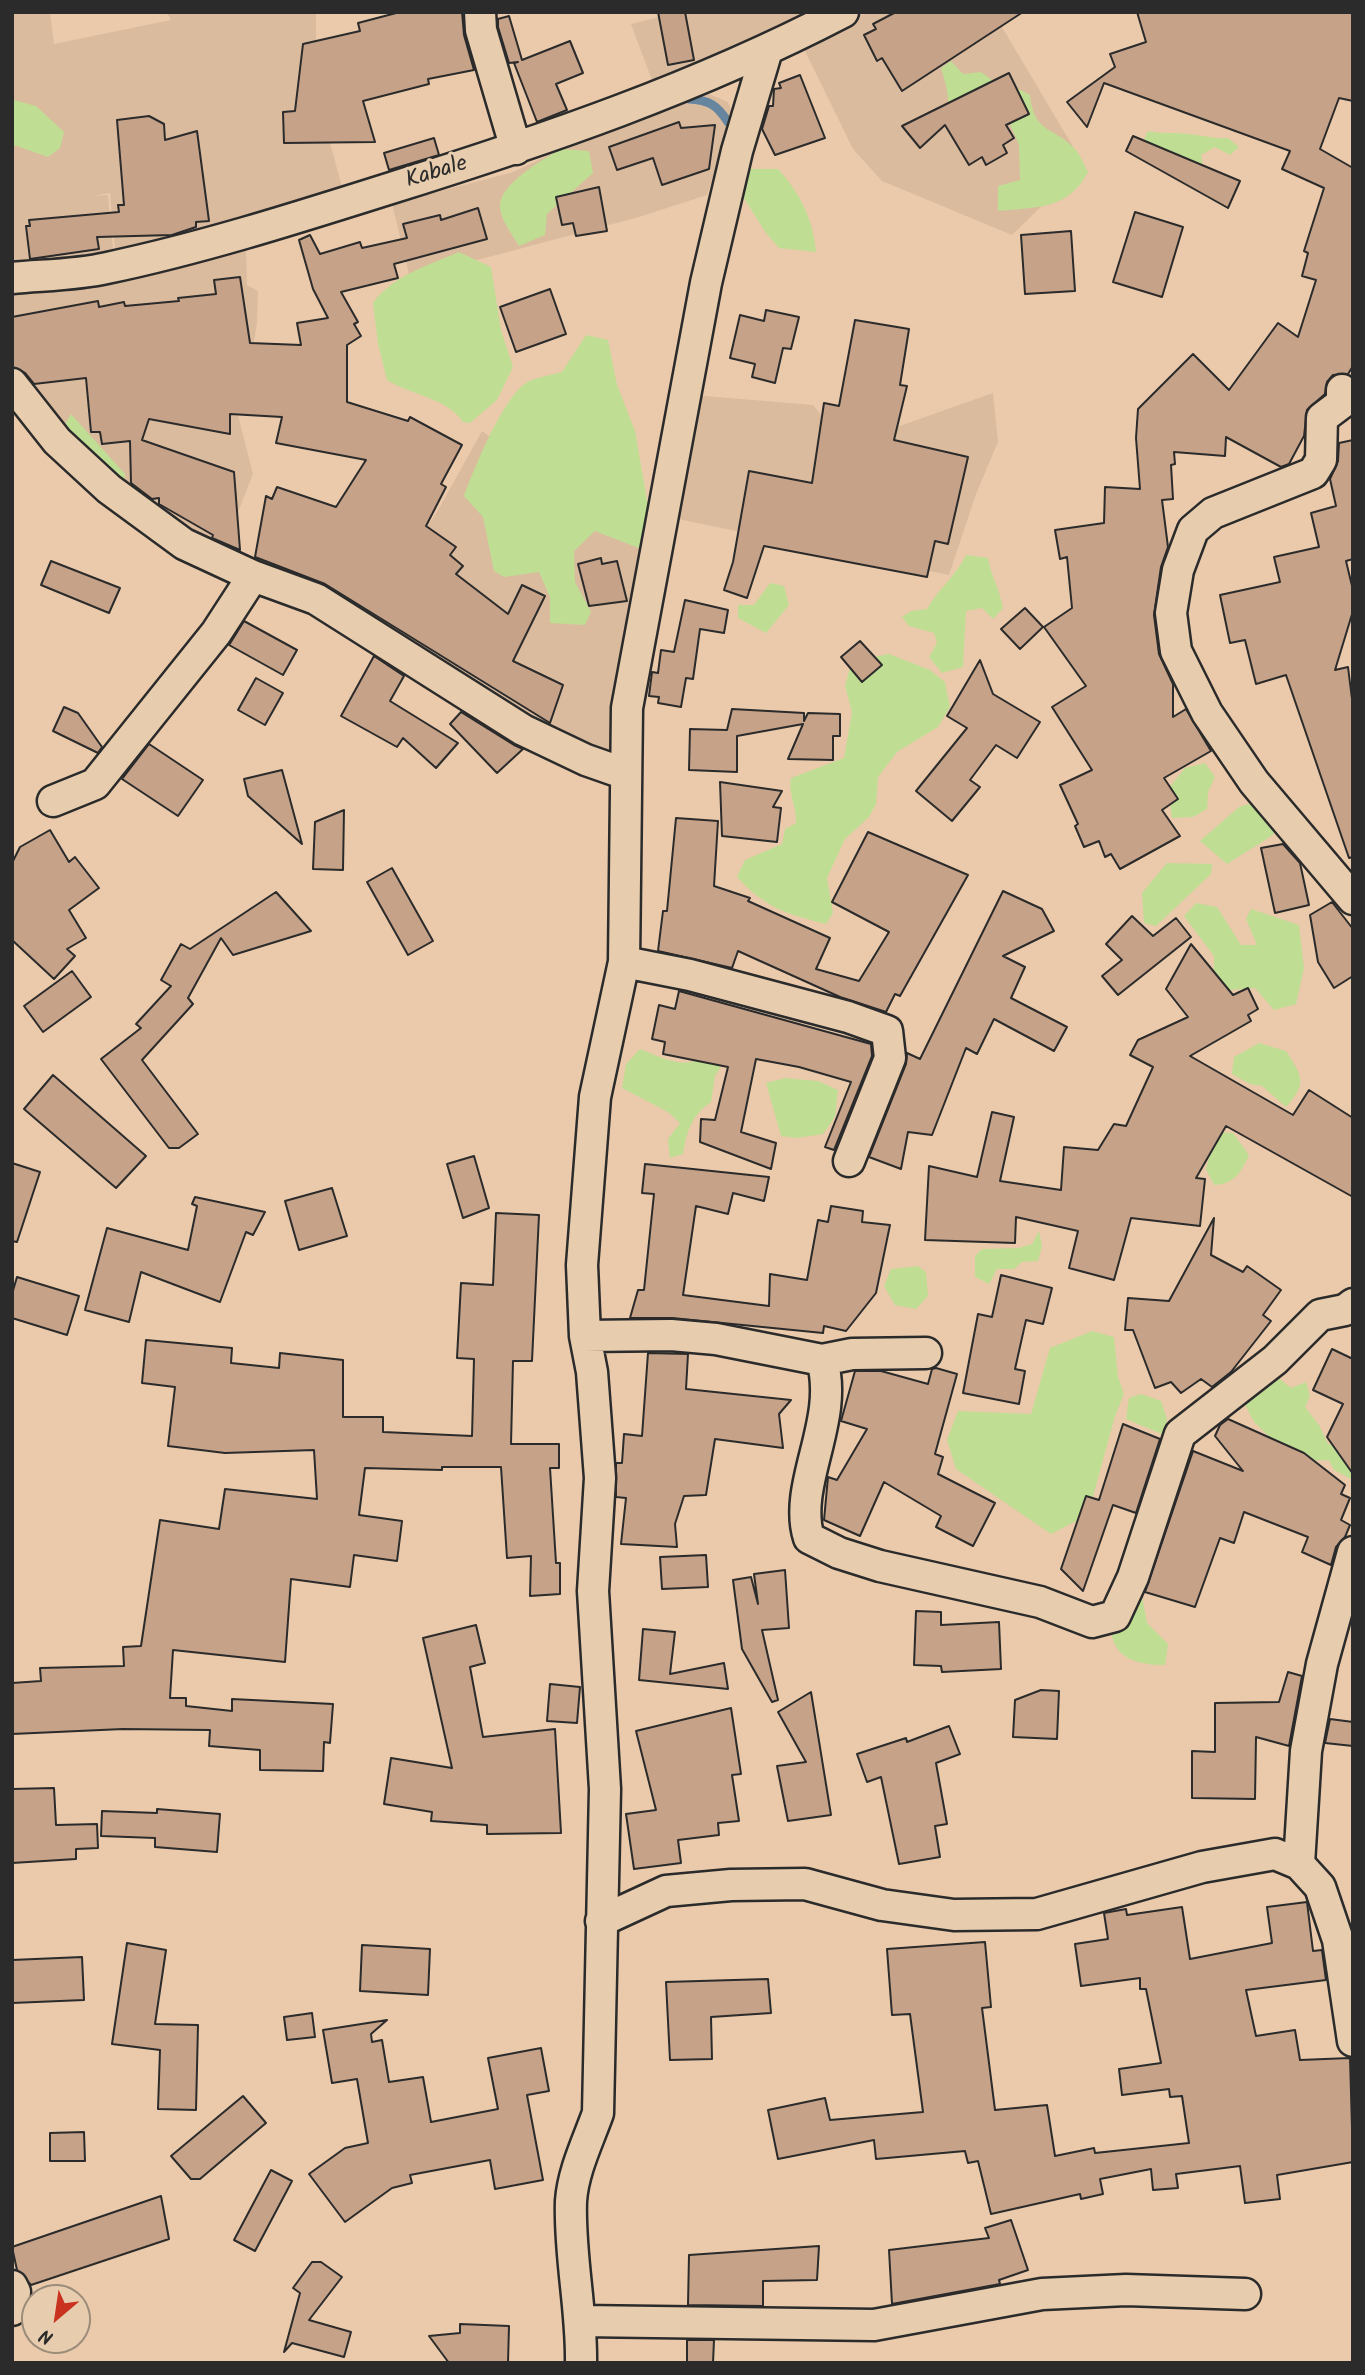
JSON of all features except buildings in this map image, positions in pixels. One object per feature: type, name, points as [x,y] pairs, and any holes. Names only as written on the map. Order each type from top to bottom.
[{"type":"street","points":[[480,12],[481,30],[516,149]]},
{"type":"street","name":"Kabale","points":[[12,278],[105,269],[295,218],[516,149],[639,106],[767,50],[843,12]]},
{"type":"street","points":[[581,2363],[582,2321],[572,2245],[571,2198],[581,2158],[598,2113],[605,1790],[593,1591],[600,1478],[592,1372],[585,1336],[582,1265],[595,1097],[624,962],[627,708],[689,369],[734,162],[767,50]]},
{"type":"street","points":[[12,384],[57,441],[109,489],[184,544],[253,576],[316,598],[523,730],[586,760],[626,774]]},
{"type":"street","points":[[1342,390],[1342,403],[1322,418],[1321,460],[1313,473],[1213,513],[1193,530],[1178,570],[1171,612],[1176,651],[1208,713],[1254,782],[1353,899]]},
{"type":"street","points":[[53,801],[95,784],[216,634],[253,576]]},
{"type":"street","points":[[624,962],[690,975],[848,1017],[887,1031],[890,1058],[849,1161]]},
{"type":"street","points":[[822,1360],[826,1411],[803,1519],[809,1538],[838,1553],[880,1566],[1040,1602],[1092,1622],[1115,1616],[1133,1577],[1180,1434],[1275,1360],[1320,1315],[1345,1310],[1353,1304]]},
{"type":"street","points":[[1320,1315],[1353,1323]]},
{"type":"street","points":[[585,1336],[671,1335],[716,1339],[822,1360],[852,1353],[926,1353]]},
{"type":"street","points":[[1299,1864],[1306,1751],[1322,1664],[1353,1552]]},
{"type":"street","points":[[601,1921],[666,1891],[780,1884],[805,1884],[882,1905],[954,1915],[1037,1914],[1202,1867],[1275,1854],[1299,1864],[1320,1886],[1338,1940],[1353,2041]]},
{"type":"street","points":[[12,2286],[15,2292],[12,2310]]},
{"type":"street","points":[[582,2321],[874,2325],[1042,2294],[1126,2290],[1245,2294]]},
{"type":"shaded area","points":[[12,12],[50,12],[54,44],[171,20],[167,13],[172,12],[316,12],[316,41],[329,139],[342,187],[354,191],[116,258],[110,193],[92,196],[108,195],[114,260],[12,276]]},
{"type":"shaded area","points":[[679,12],[810,12],[791,25],[653,83],[631,24]]},
{"type":"shaded area","points":[[869,12],[993,12],[1084,165],[1012,235],[882,181],[853,149],[800,41]]},
{"type":"shaded area","points":[[702,91],[728,102],[733,116],[707,195],[639,217],[410,278],[392,204],[513,172],[597,133]]},
{"type":"shaded area","points":[[246,246],[247,285],[258,291],[257,323],[249,371],[232,373],[238,415],[253,474],[221,555],[161,521],[12,380],[12,291]]},
{"type":"shaded area","points":[[993,393],[998,442],[976,494],[949,575],[673,518],[693,395],[813,405],[846,445]]},
{"type":"shaded area","points":[[482,431],[539,474],[652,522],[612,754],[575,750],[364,621],[437,512]]},
{"type":"green space","points":[[951,61],[963,74],[981,72],[996,83],[1009,84],[1030,95],[1032,108],[1040,123],[1076,150],[1088,172],[1071,194],[1038,207],[998,211],[998,186],[1020,180],[1019,145],[996,91],[959,130],[942,126],[948,105],[941,68]]},
{"type":"green space","points":[[14,100],[36,106],[64,132],[60,148],[48,157],[14,145]]},
{"type":"green space","points":[[1148,131],[1228,138],[1239,147],[1230,155],[1215,147],[1201,155],[1204,173],[1143,142]]},
{"type":"green space","points":[[561,149],[589,151],[593,173],[547,214],[545,235],[519,246],[502,217],[501,199],[506,190],[523,174]]},
{"type":"green space","points":[[750,169],[778,169],[786,178],[799,197],[808,218],[816,252],[779,248],[766,233],[740,192]]},
{"type":"green space","points":[[459,252],[491,267],[501,330],[513,367],[497,400],[470,423],[463,422],[438,402],[387,380],[378,344],[373,303],[390,285],[401,278]]},
{"type":"green space","points":[[586,335],[608,340],[617,385],[635,431],[648,506],[646,551],[595,531],[574,551],[575,582],[591,612],[585,625],[550,623],[550,597],[539,572],[504,577],[494,571],[483,517],[464,496],[498,419],[517,391],[530,381],[562,372]]},
{"type":"green space","points":[[71,414],[125,474],[124,487],[61,431]]},
{"type":"green space","points":[[966,555],[988,558],[1003,608],[993,619],[982,608],[966,611],[963,667],[942,673],[929,657],[937,643],[934,633],[909,626],[902,617],[911,611],[927,609]]},
{"type":"green space","points":[[770,583],[784,586],[789,605],[766,633],[738,618],[738,605],[754,605]]},
{"type":"green space","points":[[889,654],[930,670],[945,682],[950,707],[938,727],[897,752],[878,777],[876,804],[869,817],[845,839],[827,878],[833,913],[826,924],[788,913],[757,896],[737,877],[745,860],[782,844],[785,829],[796,823],[791,778],[844,758],[852,712],[845,686],[852,661]]},
{"type":"green space","points":[[1205,763],[1215,777],[1208,792],[1207,809],[1193,817],[1172,818],[1168,789],[1185,768]]},
{"type":"green space","points":[[1258,801],[1276,818],[1273,835],[1227,864],[1200,841],[1239,807]]},
{"type":"green space","points":[[1167,863],[1212,864],[1211,874],[1156,926],[1144,923],[1142,893]]},
{"type":"green space","points":[[1196,903],[1217,907],[1241,945],[1257,945],[1246,919],[1251,909],[1299,925],[1304,968],[1296,1004],[1274,1010],[1255,988],[1214,991],[1214,956],[1184,916]]},
{"type":"green space","points":[[1259,1043],[1286,1051],[1299,1073],[1298,1092],[1286,1107],[1262,1086],[1250,1084],[1232,1074],[1234,1057]]},
{"type":"green space","points":[[640,1049],[678,1062],[695,1061],[714,1051],[724,1062],[715,1076],[711,1102],[691,1125],[683,1154],[670,1158],[668,1139],[680,1123],[668,1112],[622,1088],[626,1064]]},
{"type":"green space","points":[[785,1078],[818,1081],[838,1090],[835,1117],[823,1134],[797,1138],[781,1136],[766,1083]]},
{"type":"green space","points":[[1216,1132],[1233,1133],[1249,1155],[1232,1180],[1214,1185],[1206,1169]]},
{"type":"green space","points":[[1039,1231],[1042,1246],[1038,1261],[1022,1262],[1014,1269],[997,1269],[989,1284],[975,1277],[975,1256],[982,1249],[1019,1248],[1032,1244]]},
{"type":"green space","points":[[918,1266],[926,1272],[928,1296],[916,1309],[895,1305],[884,1286],[891,1269]]},
{"type":"green space","points":[[1092,1331],[1114,1337],[1118,1377],[1124,1394],[1115,1416],[1088,1515],[1051,1534],[956,1469],[947,1440],[958,1411],[1031,1414],[1050,1348]]},
{"type":"green space","points":[[1270,1371],[1291,1388],[1306,1382],[1310,1396],[1305,1407],[1319,1425],[1328,1444],[1353,1450],[1353,1480],[1334,1470],[1329,1460],[1295,1461],[1254,1422],[1240,1395]]},
{"type":"green space","points":[[1141,1394],[1161,1401],[1167,1419],[1164,1435],[1126,1419],[1129,1398]]},
{"type":"green space","points":[[1126,1579],[1142,1596],[1147,1623],[1168,1644],[1165,1665],[1145,1664],[1131,1659],[1114,1643],[1110,1617],[1113,1584]]},
{"type":"waterway","points":[[689,99],[712,104],[728,122]]}]
